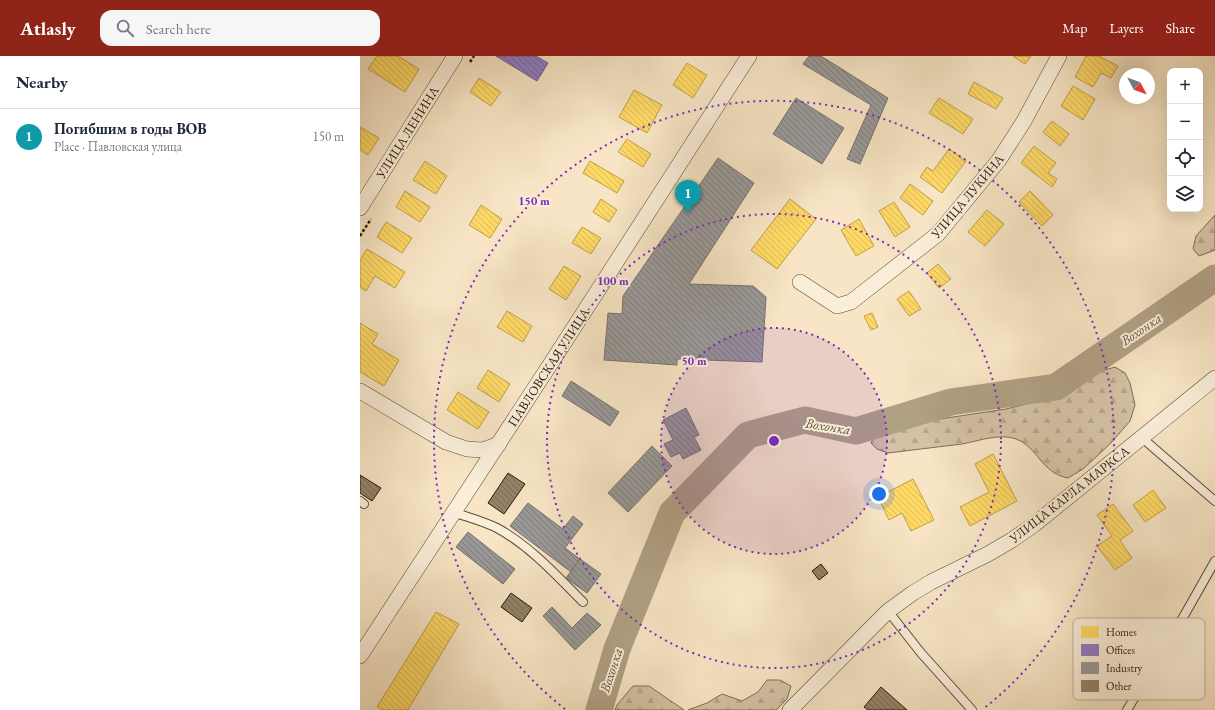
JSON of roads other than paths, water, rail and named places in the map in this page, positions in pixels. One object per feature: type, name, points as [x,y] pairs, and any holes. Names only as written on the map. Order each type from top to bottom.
[{"type":"street","name":"УЛИЦА ЛЕНИНА","points":[[360,208],[455,56]]},
{"type":"street","name":"ПАВЛОВСКАЯ УЛИЦА","points":[[360,656],[749,56]]},
{"type":"street","name":"УЛИЦА ЛУКИНА","points":[[800,282],[836,306],[852,302],[938,234],[999,160],[1024,121],[1059,56]]},
{"type":"street","name":"УЛИЦА КАРЛА МАРКСА","points":[[790,710],[888,611],[931,582],[988,554],[1035,524],[1215,378]]},
{"type":"street","points":[[360,391],[446,442],[467,449],[483,450],[498,444]]},
{"type":"lane","points":[[1141,437],[1215,501]]},
{"type":"lane","points":[[453,512],[496,528],[518,543],[545,565],[583,602]]},
{"type":"lane","points":[[1184,618],[1215,560]]},
{"type":"lane","points":[[888,611],[921,653],[972,710]]},
{"type":"lane","points":[[1128,710],[1134,700]]},
{"type":"waterway","name":"Вохонка","points":[[599,710],[617,649],[672,513],[748,435],[805,420],[856,431],[951,402],[1056,387],[1215,278]]},
{"type":"place","name":"Погибшим в годы ВОВ","points":[[688,213]]}]
